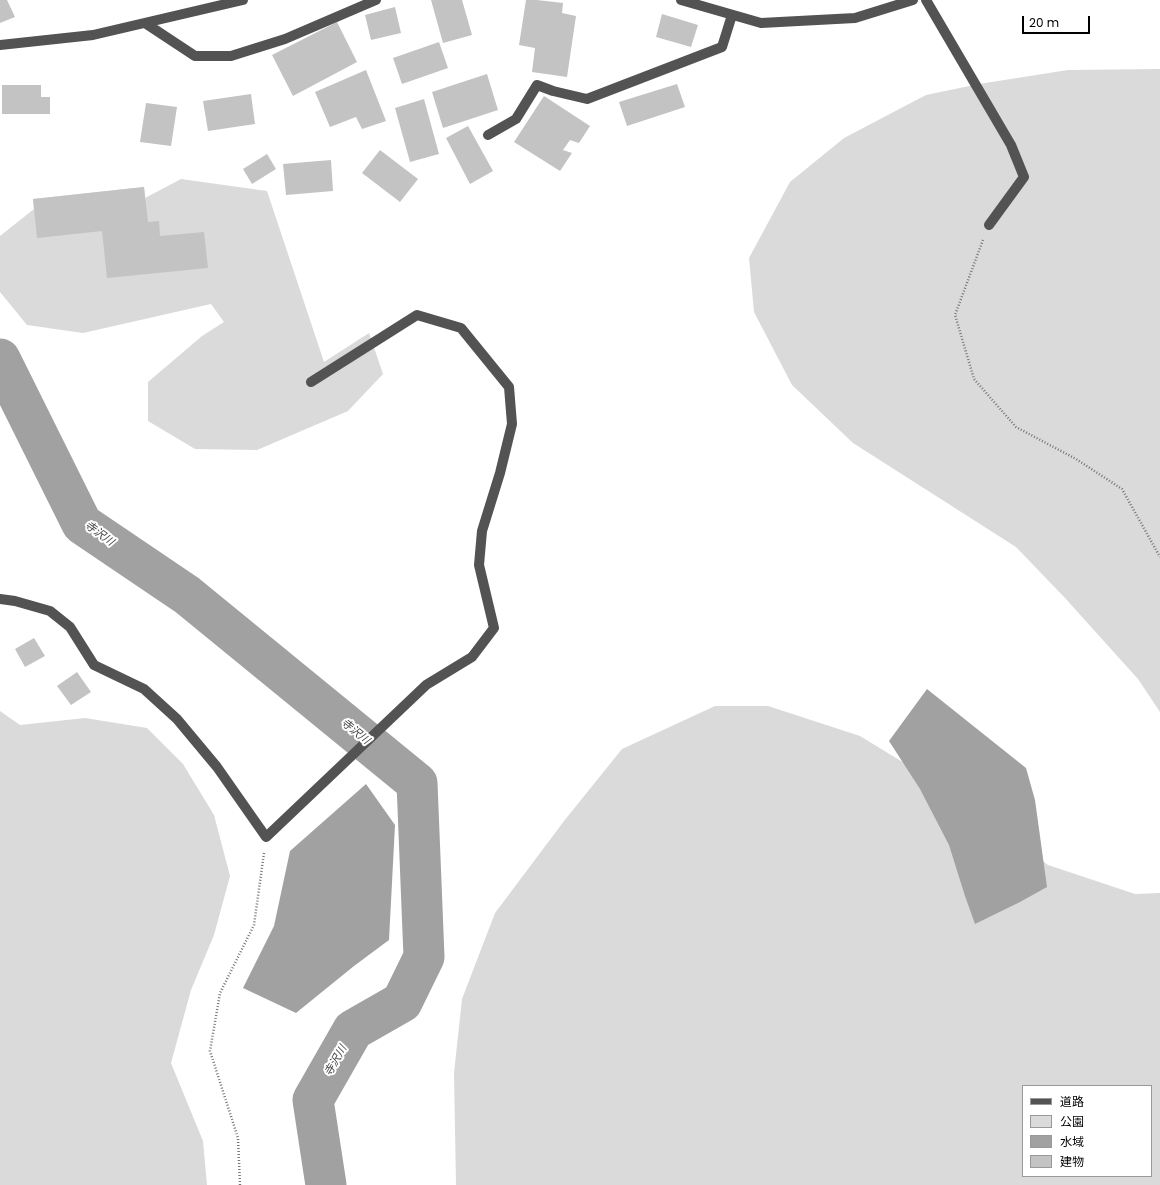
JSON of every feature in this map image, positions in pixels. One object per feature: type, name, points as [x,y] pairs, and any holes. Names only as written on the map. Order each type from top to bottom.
[{"type":"street","points":[[0,45],[93,35],[243,0]]},
{"type":"street","points":[[144,23],[195,56],[231,56],[285,39],[376,0]]},
{"type":"street","points":[[681,0],[761,22],[855,18],[913,0]]},
{"type":"street","points":[[926,0],[1011,145],[1024,177],[989,225]]},
{"type":"street","points":[[488,136],[516,119],[537,85],[553,92],[587,99],[722,47],[732,14]]},
{"type":"street","points":[[0,599],[15,601],[50,611],[70,627],[94,664],[144,689],[177,719],[217,766],[266,837],[426,685],[472,657],[494,628],[480,565],[482,531],[500,473],[512,424],[509,386],[461,328],[417,315],[311,382]]},
{"type":"path","points":[[989,225],[955,315],[974,379],[1016,427],[1076,459],[1122,489],[1160,557]]},
{"type":"path","points":[[240,1185],[238,1138],[210,1051],[220,993],[254,925],[266,837]]},
{"type":"green space","points":[[1160,69],[1160,712],[1138,679],[1065,598],[1016,547],[853,443],[792,385],[754,312],[749,258],[790,182],[844,138],[926,95],[979,84],[1068,70]]},
{"type":"green space","points":[[181,179],[267,191],[324,362],[369,333],[383,374],[348,411],[257,450],[195,449],[148,421],[148,382],[202,336],[224,322],[211,304],[83,333],[27,325],[0,292],[0,236],[34,209],[33,199],[144,187],[145,198]]},
{"type":"green space","points":[[715,706],[768,706],[860,736],[955,794],[1048,865],[1135,894],[1160,893],[1160,1185],[456,1185],[454,1073],[462,999],[495,913],[564,821],[622,749]]},
{"type":"green space","points":[[0,711],[20,725],[85,718],[147,728],[183,764],[214,815],[230,876],[214,935],[191,990],[171,1063],[203,1141],[207,1185],[0,1185]]},
{"type":"water","points":[[927,689],[1026,768],[1035,800],[1047,887],[975,924],[949,845],[920,789],[889,741]]},
{"type":"water","points":[[366,784],[395,825],[389,940],[296,1013],[243,988],[274,926],[290,851]]},
{"type":"building","points":[[0,0],[7,0],[15,17],[0,23]]},
{"type":"building","points":[[431,0],[462,0],[472,35],[443,43]]},
{"type":"building","points":[[526,0],[563,3],[562,13],[576,16],[567,77],[532,72],[535,48],[519,45]]},
{"type":"building","points":[[395,7],[401,33],[371,40],[365,15]]},
{"type":"building","points":[[662,14],[698,25],[691,47],[656,37]]},
{"type":"building","points":[[337,22],[357,62],[293,96],[272,55]]},
{"type":"building","points":[[439,42],[448,68],[402,84],[393,58]]},
{"type":"building","points":[[366,70],[386,121],[362,129],[356,117],[330,127],[315,92]]},
{"type":"building","points":[[487,74],[498,110],[443,128],[432,92]]},
{"type":"building","points":[[677,84],[685,107],[627,126],[619,102]]},
{"type":"building","points":[[2,85],[41,85],[41,97],[50,97],[50,114],[2,114]]},
{"type":"building","points":[[251,94],[255,124],[208,131],[203,101]]},
{"type":"building","points":[[544,96],[590,126],[579,143],[570,140],[563,150],[572,153],[560,171],[514,142]]},
{"type":"building","points":[[424,99],[439,154],[410,162],[395,108]]},
{"type":"building","points":[[146,103],[177,107],[171,146],[140,142]]},
{"type":"building","points":[[468,126],[493,171],[470,184],[446,138]]},
{"type":"building","points":[[380,150],[418,179],[400,202],[362,173]]},
{"type":"building","points":[[267,154],[276,169],[252,184],[243,169]]},
{"type":"building","points":[[331,160],[333,191],[286,195],[283,164]]},
{"type":"building","points":[[144,187],[148,222],[159,221],[160,236],[204,232],[208,268],[107,278],[102,231],[37,238],[33,199]]},
{"type":"building","points":[[34,638],[45,656],[25,667],[15,649]]},
{"type":"building","points":[[77,672],[91,692],[71,705],[57,686]]},
{"type":"waterway","name":"寺沢川","points":[[0,359],[82,524],[187,595],[417,783],[424,957],[402,1002],[353,1030],[313,1100],[326,1185]]}]
